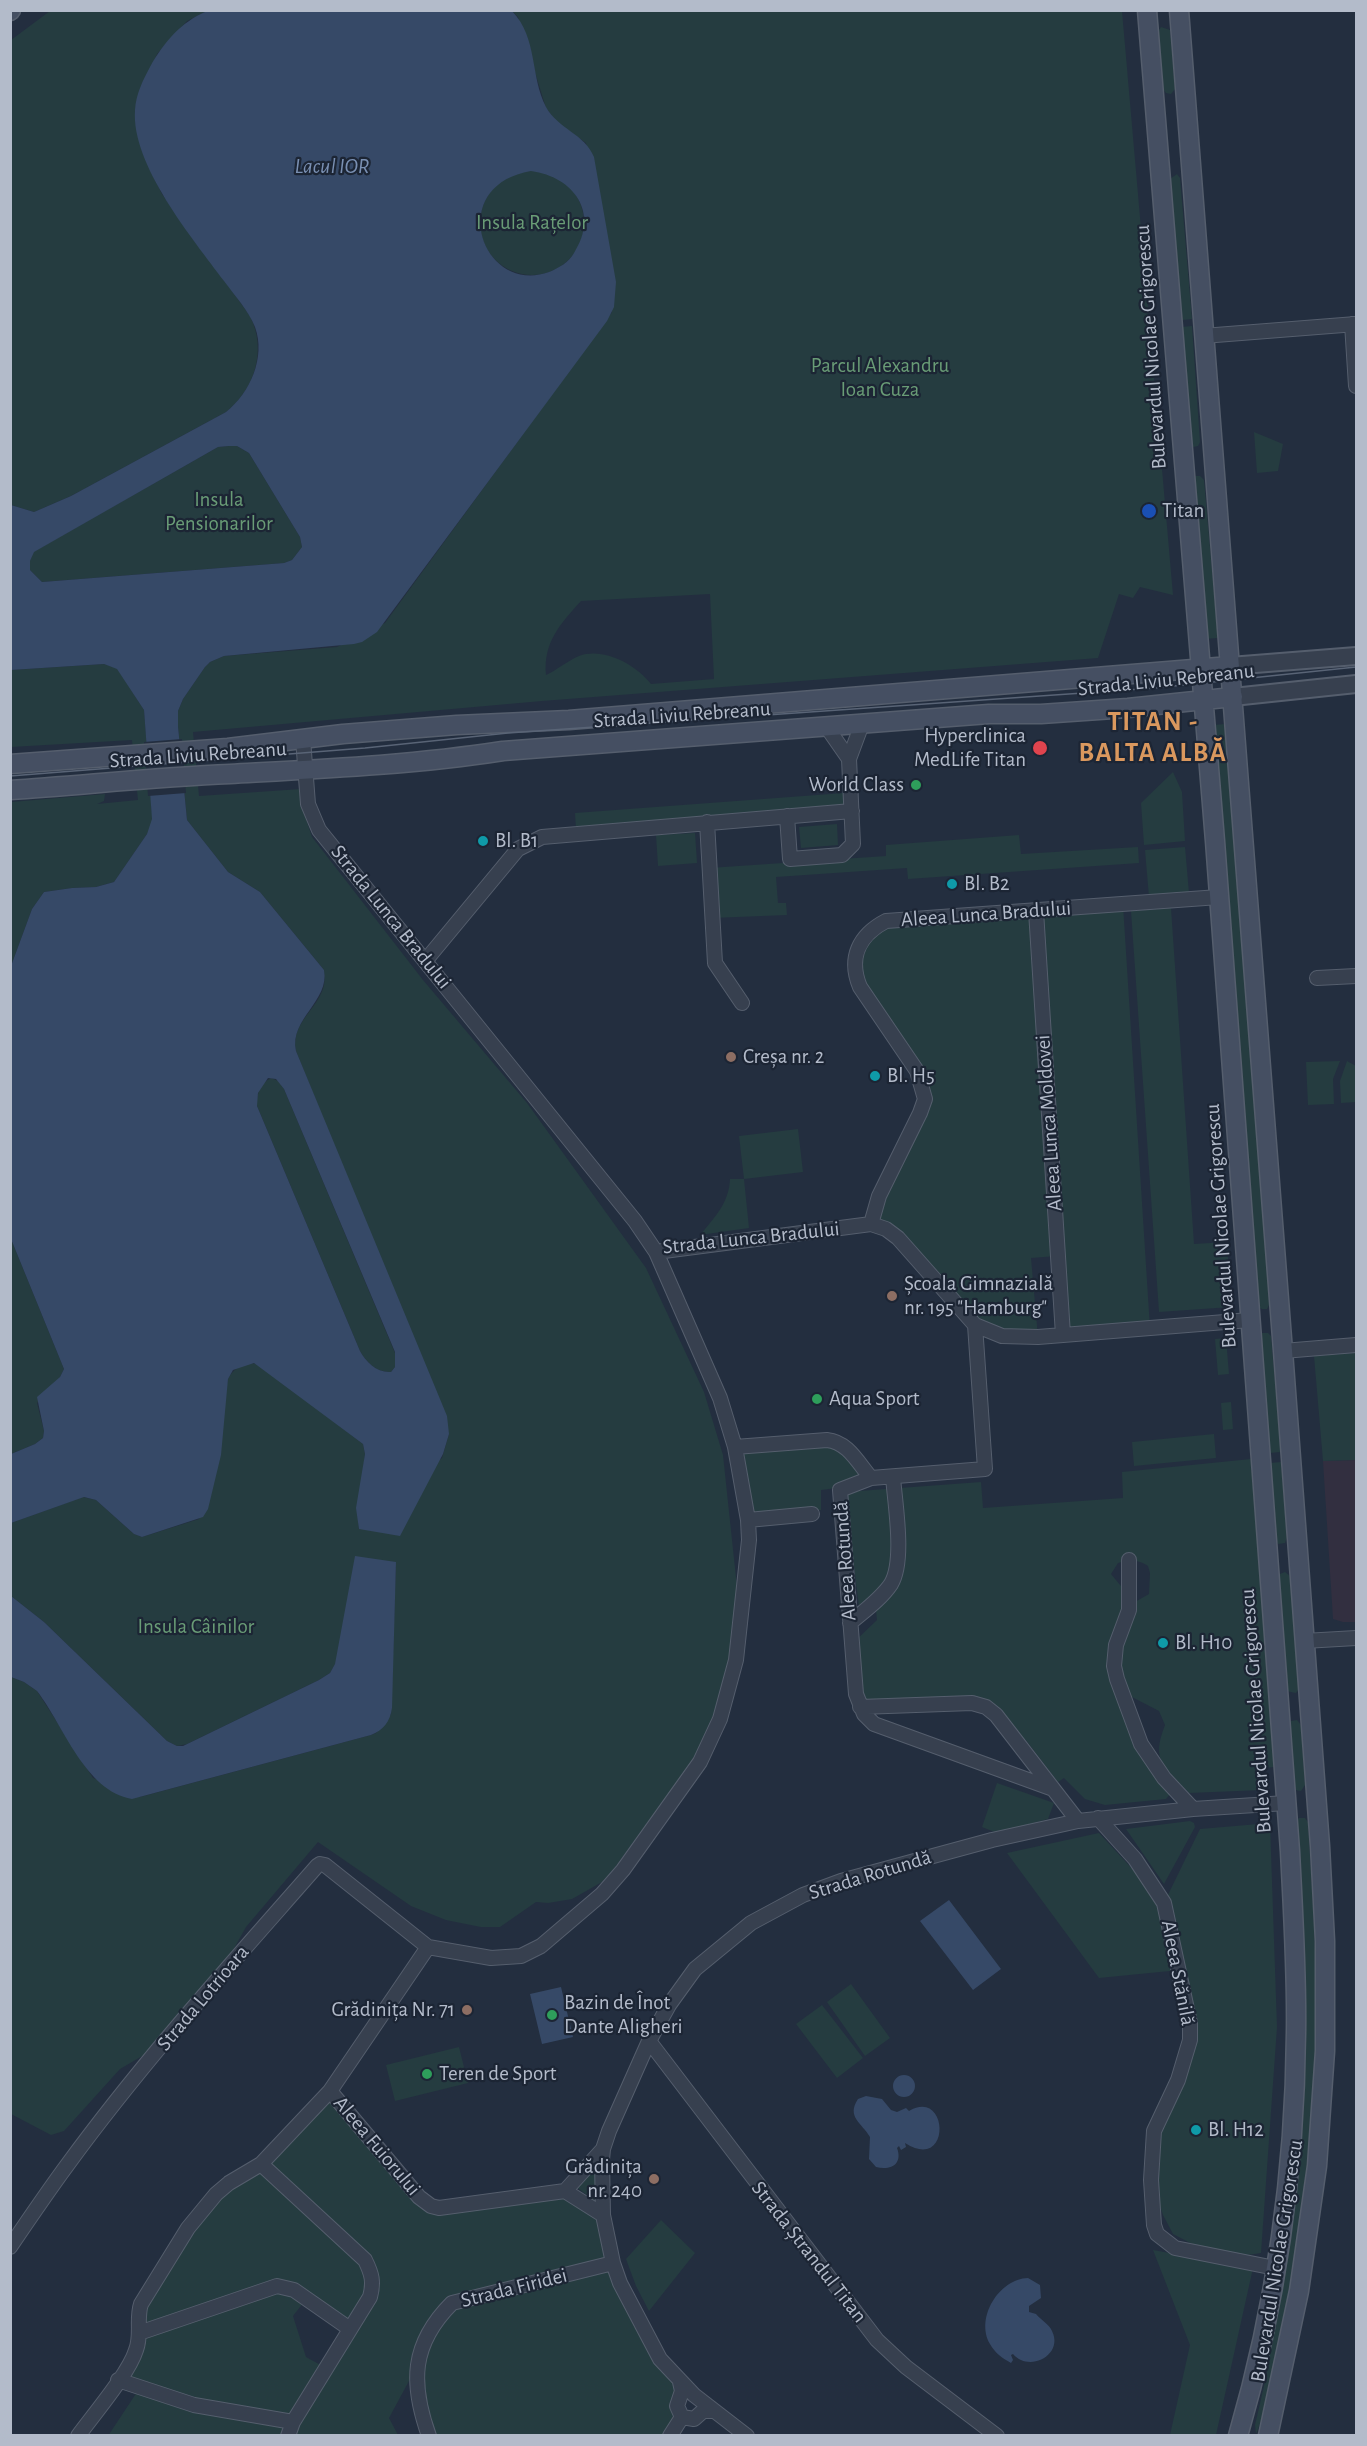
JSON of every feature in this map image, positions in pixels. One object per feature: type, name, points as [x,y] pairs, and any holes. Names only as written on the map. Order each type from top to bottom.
[{"type":"main road","name":"Bulevardul Nicolae Grigorescu","points":[[1147,10],[1203,700],[1294,1917],[1296,2035],[1290,2162],[1275,2268],[1260,2346],[1238,2436]]},
{"type":"main road","name":"Bulevardul Nicolae Grigorescu","points":[[1179,10],[1317,1800],[1326,1975],[1325,2051],[1313,2201],[1299,2291],[1268,2436]]},
{"type":"main road","name":"Strada Liviu Rebreanu","points":[[10,764],[228,748],[457,725],[537,723],[1230,666]]},
{"type":"main road","name":"Strada Liviu Rebreanu","points":[[10,790],[230,774],[305,771],[461,758],[503,751],[996,714],[1041,714],[1233,697]]},
{"type":"main road","points":[[1250,1320],[1280,1318]]},
{"type":"main road","points":[[1268,1560],[1298,1557]]},
{"type":"main road","points":[[1278,1706],[1309,1703]]},
{"type":"main road","points":[[1286,1803],[1317,1800]]},
{"type":"street","points":[[1203,336],[1354,324],[1356,386]]},
{"type":"street","name":"Strada Liviu Rebreanu","points":[[1230,666],[1356,656]]},
{"type":"street","name":"Strada Liviu Rebreanu","points":[[1233,697],[1356,684]]},
{"type":"street","points":[[787,816],[790,859],[842,855],[853,844],[849,759],[862,724]]},
{"type":"street","points":[[826,726],[849,759]]},
{"type":"street","name":"Strada Lunca Bradului","points":[[303,739],[308,804],[320,830],[635,1221],[656,1252],[871,1224]]},
{"type":"street","points":[[426,960],[494,876],[518,849],[532,840],[542,837],[707,822],[852,811]]},
{"type":"street","points":[[707,822],[715,963],[742,1003]]},
{"type":"street","name":"Aleea Lunca Bradului","points":[[871,1224],[879,1196],[916,1123],[925,1099],[917,1071],[860,987],[854,967],[858,949],[865,936],[874,927],[886,921],[1218,897]]},
{"type":"street","name":"Aleea Lunca Moldovei","points":[[1036,911],[1063,1335]]},
{"type":"street","points":[[1317,978],[1356,976]]},
{"type":"street","points":[[871,1224],[886,1229],[898,1238],[975,1325],[1002,1336],[1063,1335],[1250,1320]]},
{"type":"street","name":"Strada Lotrioara","points":[[10,2247],[107,2113],[226,1970],[317,1866],[325,1865],[428,1947],[491,1958],[521,1956],[541,1946],[602,1894],[664,1815],[700,1762],[720,1719],[736,1660],[748,1547],[748,1520],[735,1447],[710,1373],[656,1252]]},
{"type":"street","name":"Aleea Rotundă","points":[[860,1707],[855,1687],[840,1490],[870,1478],[985,1469],[975,1325]]},
{"type":"street","points":[[1283,1351],[1356,1345]]},
{"type":"street","points":[[735,1447],[827,1440],[838,1442],[846,1448],[870,1478]]},
{"type":"street","points":[[850,1623],[886,1590],[895,1575],[898,1552],[893,1477]]},
{"type":"street","points":[[748,1520],[812,1514]]},
{"type":"street","points":[[1129,1560],[1129,1610],[1116,1645],[1114,1666],[1117,1679],[1141,1744],[1164,1778],[1193,1809]]},
{"type":"street","points":[[1304,1641],[1356,1638]]},
{"type":"street","points":[[860,1707],[980,1704],[996,1715],[1078,1821]]},
{"type":"street","points":[[860,1707],[868,1720],[874,1724],[1053,1789]]},
{"type":"street","name":"Strada Rotundă","points":[[747,2436],[714,2410],[693,2401],[654,2350],[628,2302],[613,2263],[603,2215],[603,2149],[622,2097],[669,2005],[695,1969],[732,1936],[778,1908],[822,1887],[841,1881],[992,1840],[1078,1821],[1193,1809],[1286,1803]]},
{"type":"street","name":"Aleea Stănilă","points":[[1098,1818],[1135,1859],[1164,1903],[1182,1978],[1191,2031],[1178,2080],[1157,2124],[1153,2142],[1151,2180],[1154,2225],[1157,2234],[1175,2248],[1275,2268]]},
{"type":"street","points":[[78,2436],[135,2354],[139,2333],[138,2313],[141,2304],[188,2228],[216,2194],[229,2183],[261,2164],[330,2091],[428,1947]]},
{"type":"street","name":"Strada Ștrandul Titan","points":[[649,2041],[877,2340],[906,2367],[997,2436]]},
{"type":"street","name":"Aleea Fuiorului","points":[[330,2091],[419,2197],[431,2206],[448,2209],[565,2191]]},
{"type":"street","points":[[603,2149],[565,2191],[603,2215]]},
{"type":"street","points":[[118,2380],[194,2405],[290,2429],[370,2297],[373,2284],[371,2272],[365,2260],[261,2164]]},
{"type":"street","name":"Strada Firidei","points":[[429,2436],[416,2382],[416,2366],[424,2343],[444,2311],[452,2303],[613,2263]]},
{"type":"street","points":[[139,2333],[277,2286],[294,2289],[350,2329]]},
{"type":"street","points":[[693,2401],[694,2419],[682,2417],[676,2406],[693,2401]]},
{"type":"street","points":[[670,2436],[682,2417]]},
{"type":"shaded area","points":[[1356,1460],[1356,1622],[1343,1622],[1333,1619],[1323,1461]]},
{"type":"green space","points":[[50,11],[207,11],[187,21],[157,54],[137,100],[136,123],[149,167],[162,194],[250,316],[258,342],[258,355],[251,380],[236,403],[226,412],[71,496],[34,512],[11,505],[11,40]]},
{"type":"green space","points":[[512,11],[1122,11],[1173,595],[1140,587],[1133,598],[1119,594],[1098,658],[542,701],[193,732],[199,796],[301,789],[304,813],[312,837],[423,980],[527,1103],[646,1268],[704,1392],[723,1455],[737,1587],[731,1676],[703,1747],[602,1882],[572,1899],[548,1903],[536,1902],[500,1927],[481,1927],[446,1920],[411,1906],[318,1842],[246,1927],[227,1961],[149,2052],[120,2069],[64,2131],[51,2135],[11,2114],[11,1677],[37,1691],[93,1778],[140,1797],[371,1735],[376,1733],[391,1714],[396,1562],[330,1673],[187,1744],[177,1746],[167,1741],[44,1622],[11,1596],[11,1523],[83,1497],[96,1500],[134,1534],[142,1537],[199,1519],[228,1379],[237,1368],[245,1364],[260,1365],[363,1444],[365,1454],[358,1516],[359,1529],[442,1458],[449,1434],[296,1051],[297,1032],[321,994],[324,970],[260,892],[228,872],[187,820],[178,711],[183,699],[205,667],[210,662],[224,656],[337,647],[385,623],[612,312],[586,143],[558,124],[546,108],[518,17]],"holes":[[[710,594],[714,679],[651,684],[628,664],[599,654],[579,656],[546,675],[547,653],[554,635],[581,601]]]},
{"type":"green space","points":[[1161,27],[1170,30],[1175,89],[1171,94],[1166,93],[1163,89],[1158,32]]},
{"type":"green space","name":"Insula Rațelor","points":[[532,171],[552,175],[569,186],[580,203],[584,223],[580,243],[569,260],[552,271],[532,275],[512,271],[495,260],[484,243],[480,223],[484,203],[495,186],[512,175]]},
{"type":"green space","points":[[1177,174],[1180,178],[1192,319],[1182,320],[1170,179]]},
{"type":"green space","points":[[1192,326],[1200,442],[1198,446],[1193,447],[1190,443],[1182,327]]},
{"type":"green space","points":[[1254,432],[1283,444],[1278,471],[1257,473]]},
{"type":"green space","name":"Insula Pensionarilor","points":[[237,446],[249,453],[300,537],[302,547],[292,560],[284,563],[42,582],[30,570],[33,552],[218,447]]},
{"type":"green space","points":[[1195,476],[1200,476],[1204,480],[1218,638],[1204,639],[1191,481]]},
{"type":"green space","points":[[104,664],[117,668],[144,710],[152,823],[114,882],[96,887],[44,892],[32,909],[11,966],[11,802],[105,794],[104,801],[97,804],[138,800],[132,740],[11,747],[11,670]]},
{"type":"green space","points":[[1226,724],[1270,1303],[1267,1309],[1256,1305],[1213,725]]},
{"type":"green space","points":[[1173,772],[1182,792],[1185,841],[1144,845],[1141,803]]},
{"type":"green space","points":[[843,783],[847,783],[849,809],[576,830],[575,813],[844,793]]},
{"type":"green space","points":[[837,824],[838,845],[801,848],[799,827]]},
{"type":"green space","points":[[695,833],[697,863],[658,866],[656,835]]},
{"type":"green space","points":[[1019,835],[1021,854],[1138,847],[1139,863],[908,879],[907,868],[776,877],[778,903],[786,903],[787,915],[712,918],[709,868],[886,856],[886,845]]},
{"type":"green space","points":[[1185,847],[1189,893],[1149,897],[1145,850]]},
{"type":"green space","points":[[1123,905],[1150,1328],[1063,1335],[1057,1256],[1031,1258],[1038,1337],[989,1332],[898,1238],[871,1224],[924,1091],[860,987],[855,958],[874,927]]},
{"type":"green space","points":[[1171,908],[1194,1244],[1227,1242],[1231,1307],[1159,1312],[1131,911]]},
{"type":"green space","points":[[1340,1061],[1333,1079],[1334,1104],[1308,1105],[1306,1062]]},
{"type":"green space","points":[[1347,1061],[1356,1066],[1356,1102],[1341,1103],[1340,1081]]},
{"type":"green space","points":[[271,1078],[278,1081],[284,1089],[395,1353],[395,1367],[391,1372],[381,1371],[372,1366],[360,1351],[257,1106],[260,1090]]},
{"type":"green space","points":[[798,1129],[803,1172],[744,1179],[739,1136]]},
{"type":"green space","points":[[730,1179],[744,1179],[749,1228],[700,1235],[724,1203]]},
{"type":"green space","points":[[11,1239],[64,1369],[60,1377],[37,1403],[44,1431],[43,1438],[11,1454]]},
{"type":"green space","points":[[1262,1333],[1268,1333],[1271,1336],[1281,1452],[1269,1453],[1259,1339]]},
{"type":"green space","points":[[1226,1338],[1229,1374],[1218,1375],[1215,1339]]},
{"type":"green space","points":[[1356,1353],[1356,1460],[1323,1461],[1314,1356]]},
{"type":"green space","points":[[1231,1402],[1233,1429],[1223,1430],[1221,1403]]},
{"type":"green space","points":[[1214,1434],[1216,1458],[1134,1466],[1132,1442]]},
{"type":"green space","points":[[827,1440],[871,1478],[844,1487],[821,1490],[821,1510],[747,1512],[735,1447]]},
{"type":"green space","points":[[1251,1459],[1275,1767],[1261,1768],[1262,1790],[1189,1793],[1162,1763],[1159,1748],[1165,1725],[1159,1711],[1130,1696],[1122,1670],[1124,1638],[1135,1602],[1149,1594],[1148,1566],[1137,1561],[1118,1563],[1111,1574],[1130,1597],[1128,1611],[1116,1644],[1115,1668],[1118,1686],[1132,1724],[1152,1761],[1174,1789],[1166,1799],[1105,1805],[1085,1799],[1064,1778],[1058,1782],[1025,1739],[1019,1744],[996,1715],[980,1704],[860,1707],[856,1694],[852,1644],[877,1620],[875,1600],[860,1615],[845,1492],[981,1482],[983,1508],[1123,1498],[1122,1472]]},
{"type":"green space","points":[[1281,1462],[1287,1537],[1285,1543],[1278,1544],[1274,1538],[1269,1463]]},
{"type":"green space","points":[[1285,1572],[1290,1576],[1299,1689],[1296,1693],[1286,1691],[1277,1577]]},
{"type":"green space","points":[[1297,1720],[1301,1725],[1305,1785],[1301,1791],[1295,1790],[1292,1786],[1288,1725],[1291,1721]]},
{"type":"green space","points":[[997,1783],[1054,1803],[1048,1819],[997,1833],[982,1827]]},
{"type":"green space","points":[[1299,1818],[1305,1818],[1308,1822],[1315,1940],[1316,2026],[1312,2118],[1296,2256],[1266,2403],[1256,2434],[1255,2425],[1267,2373],[1268,2339],[1281,2257],[1295,1823]]},
{"type":"green space","points":[[1190,1821],[1195,1827],[1164,1884],[1126,1829]]},
{"type":"green space","points":[[1270,1823],[1277,2027],[1261,2253],[1241,2256],[1198,2247],[1173,2234],[1163,2215],[1151,2180],[1153,2141],[1190,2040],[1180,1970],[1099,1978],[1007,1853],[1099,1833],[1164,1903],[1200,1829]]},
{"type":"green space","points":[[851,1984],[890,2038],[865,2056],[827,2002]]},
{"type":"green space","points":[[822,2005],[863,2058],[837,2078],[796,2024]]},
{"type":"green space","name":"Teren de Sport","points":[[459,2047],[468,2083],[395,2101],[386,2065]]},
{"type":"green space","points":[[330,2091],[431,2206],[565,2191],[603,2215],[613,2263],[680,2382],[677,2410],[670,2435],[429,2435],[416,2368],[389,2418],[398,2435],[108,2436],[139,2389],[118,2380],[135,2354],[138,2322],[201,2210],[261,2164]],"holes":[[[307,2298],[350,2329],[326,2368],[306,2357],[293,2316]]]},
{"type":"green space","points":[[595,2170],[598,2203],[576,2187]]},
{"type":"green space","points":[[661,2220],[695,2253],[649,2311],[626,2259]]},
{"type":"green space","points":[[1153,2250],[1253,2268],[1216,2435],[1170,2435],[1190,2345]]},
{"type":"water","name":"Lacul IOR","points":[[207,11],[512,11],[526,33],[546,107],[557,121],[590,149],[594,157],[616,282],[614,307],[607,321],[377,632],[362,642],[354,644],[224,656],[210,662],[205,667],[183,699],[178,711],[187,820],[228,872],[260,892],[324,970],[321,991],[298,1029],[295,1040],[296,1051],[447,1416],[449,1434],[443,1454],[400,1536],[359,1529],[356,1508],[365,1454],[363,1444],[254,1363],[233,1370],[228,1379],[221,1455],[208,1509],[203,1517],[142,1537],[134,1534],[96,1500],[84,1497],[11,1523],[11,1454],[43,1438],[44,1431],[37,1397],[60,1377],[64,1369],[11,1239],[11,966],[32,909],[44,892],[96,887],[114,882],[147,834],[152,819],[144,710],[117,669],[104,664],[11,670],[11,505],[34,512],[71,496],[226,412],[242,395],[254,374],[258,350],[255,327],[241,303],[166,200],[143,154],[136,131],[136,104],[147,72],[167,41],[181,27]],"holes":[[[531,171],[560,181],[570,189],[578,199],[583,211],[584,224],[581,238],[567,262],[549,272],[525,275],[506,268],[491,255],[482,236],[481,216],[488,196],[504,181]],[[237,446],[249,453],[300,537],[302,547],[292,560],[284,563],[42,582],[30,570],[30,561],[34,552],[218,447]],[[268,1078],[276,1079],[284,1089],[395,1352],[395,1367],[391,1372],[381,1371],[372,1366],[360,1351],[257,1106],[258,1093]]]},
{"type":"water","points":[[355,1556],[396,1562],[392,1708],[385,1725],[371,1735],[132,1799],[101,1784],[88,1771],[37,1691],[11,1677],[11,1596],[44,1622],[167,1741],[183,1746],[330,1673],[335,1664]]},
{"type":"water","points":[[949,1900],[1001,1969],[973,1990],[920,1921]]},
{"type":"water","name":"Bazin de Înot Dante Aligheri","points":[[561,1987],[573,2037],[542,2044],[530,1994]]},
{"type":"water","points":[[904,2075],[912,2078],[915,2086],[912,2094],[904,2097],[896,2094],[893,2086],[896,2078]]},
{"type":"water","points":[[866,2096],[882,2099],[891,2110],[897,2112],[906,2108],[909,2111],[922,2107],[932,2110],[938,2118],[940,2129],[937,2140],[931,2147],[920,2149],[905,2143],[906,2147],[901,2150],[899,2146],[897,2148],[898,2158],[894,2165],[886,2168],[876,2167],[869,2159],[870,2137],[854,2115],[858,2099]]},
{"type":"water","points":[[1028,2278],[1040,2285],[1041,2298],[1029,2306],[1029,2312],[1036,2314],[1051,2329],[1053,2347],[1043,2359],[1036,2361],[1028,2362],[1013,2354],[1011,2363],[999,2355],[990,2344],[986,2334],[988,2312],[999,2292],[1017,2280]]},
{"type":"pier","points":[[182,739],[186,793],[148,796],[144,742]]},
{"type":"tram line","points":[[10,776],[365,748],[508,733],[1155,688],[1356,667]]},
{"type":"place","name":"Titan","points":[[1149,511]]},
{"type":"place","name":"Hyperclinica MedLife Titan","points":[[1040,748]]},
{"type":"place","name":"World Class","points":[[916,785]]},
{"type":"place","name":"Bl. B1","points":[[483,841]]},
{"type":"place","name":"Bl. B2","points":[[952,884]]},
{"type":"place","name":"Creșa nr. 2","points":[[731,1057]]},
{"type":"place","name":"Bl. H5","points":[[875,1076]]},
{"type":"place","name":"Școala Gimnazială nr. 195 \"Hamburg\"","points":[[892,1296]]},
{"type":"place","name":"Aqua Sport","points":[[817,1399]]},
{"type":"place","name":"Bl. H10","points":[[1163,1643]]},
{"type":"place","name":"Grădinița Nr. 71","points":[[467,2010]]},
{"type":"place","name":"Bazin de Înot Dante Aligheri","points":[[552,2015]]},
{"type":"place","name":"Teren de Sport","points":[[427,2074]]},
{"type":"place","name":"Bl. H12","points":[[1196,2130]]},
{"type":"place","name":"Grădinița nr. 240","points":[[654,2179]]},
{"type":"district","name":"TITAN - BALTA ALBĂ","points":[[1153,738]]},
{"type":"park label","name":"Parcul Alexandru Ioan Cuza","points":[[880,378]]},
{"type":"park label","name":"Insula Câinilor","points":[[196,1627]]}]
